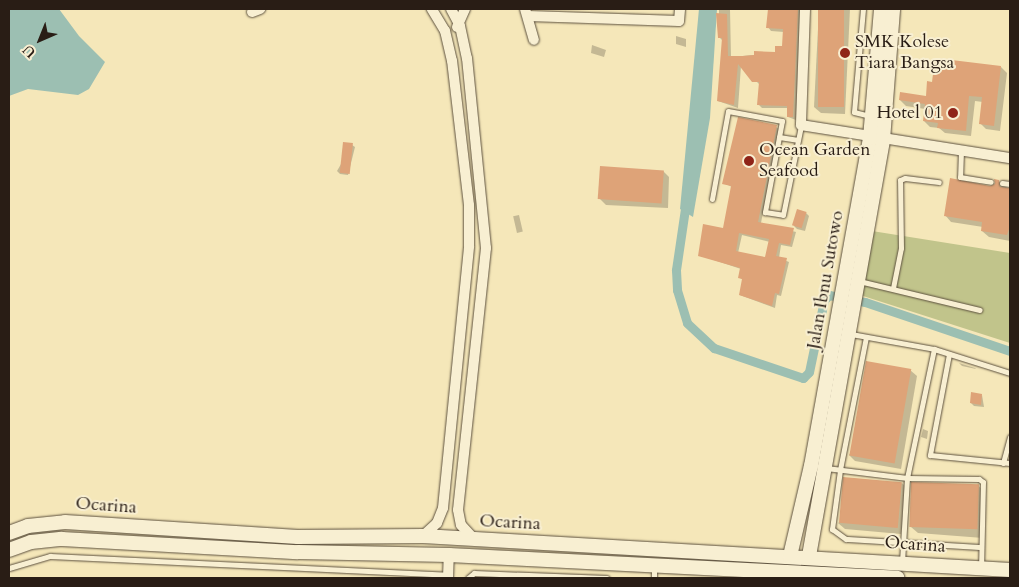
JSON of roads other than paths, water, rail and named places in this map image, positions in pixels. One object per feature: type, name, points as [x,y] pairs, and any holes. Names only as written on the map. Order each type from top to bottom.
[{"type":"main road","name":"Jalan Ibnu Sutowo","points":[[877,135],[873,116],[881,9]]},
{"type":"main road","name":"Jalan Ibnu Sutowo","points":[[809,556],[817,467],[844,313],[852,285],[877,135],[893,9]]},
{"type":"main road","name":"Jalan Ibnu Sutowo","points":[[790,556],[817,467],[846,334],[844,313]]},
{"type":"main road","name":"Ocarina","points":[[9,533],[28,526],[65,522],[298,536],[423,536],[809,556],[902,562],[937,572],[980,568],[1010,570]]},
{"type":"main road","points":[[298,536],[298,552]]},
{"type":"main road","name":"Ocarina","points":[[9,550],[32,542],[62,539],[298,552],[450,555],[654,573],[897,578]]},
{"type":"street","points":[[423,536],[437,523],[443,508],[469,246],[470,205],[445,31],[432,9]]},
{"type":"street","points":[[451,9],[460,26],[477,145],[486,248],[458,510],[461,525],[475,540]]},
{"type":"street","points":[[460,26],[465,9]]},
{"type":"street","points":[[534,40],[527,13],[679,21],[680,9]]},
{"type":"street","points":[[805,9],[802,125],[1010,152]]},
{"type":"street","points":[[445,31],[460,26]]},
{"type":"street","points":[[877,135],[1010,158]]},
{"type":"street","points":[[462,146],[477,145]]},
{"type":"street","points":[[448,577],[450,555]]},
{"type":"lane","points":[[863,9],[854,112],[873,116]]},
{"type":"lane","points":[[712,199],[728,111],[782,121],[765,212],[783,215],[797,140],[802,125]]},
{"type":"lane","points":[[779,137],[797,140]]},
{"type":"lane","points":[[961,151],[960,177],[991,182]]},
{"type":"lane","points":[[893,288],[901,248],[900,180],[904,178],[939,182]]},
{"type":"lane","points":[[1002,183],[1010,184]]},
{"type":"lane","points":[[852,285],[893,288],[980,310]]},
{"type":"lane","points":[[846,334],[934,350],[1010,373]]},
{"type":"lane","points":[[866,337],[840,470],[832,522],[838,536],[903,543],[981,547]]},
{"type":"lane","points":[[902,562],[907,478],[934,350]]},
{"type":"lane","points":[[948,354],[930,456],[1004,464],[1010,463]]},
{"type":"lane","points":[[1004,464],[1010,437]]},
{"type":"lane","points":[[817,467],[907,478],[979,479],[983,482],[980,568]]},
{"type":"lane","points":[[9,568],[50,556],[448,577]]},
{"type":"lane","points":[[468,578],[474,573],[608,578]]},
{"type":"waterway","points":[[686,202],[676,270],[677,290],[687,323],[714,348],[803,378],[809,372],[824,300],[829,295],[865,302],[1010,351]]},
{"type":"place","name":"SMK Kolese Tiara Bangsa","points":[[845,53]]},
{"type":"place","name":"Hotel 01","points":[[953,113]]},
{"type":"place","name":"Ocean Garden Seafood","points":[[749,161]]}]
